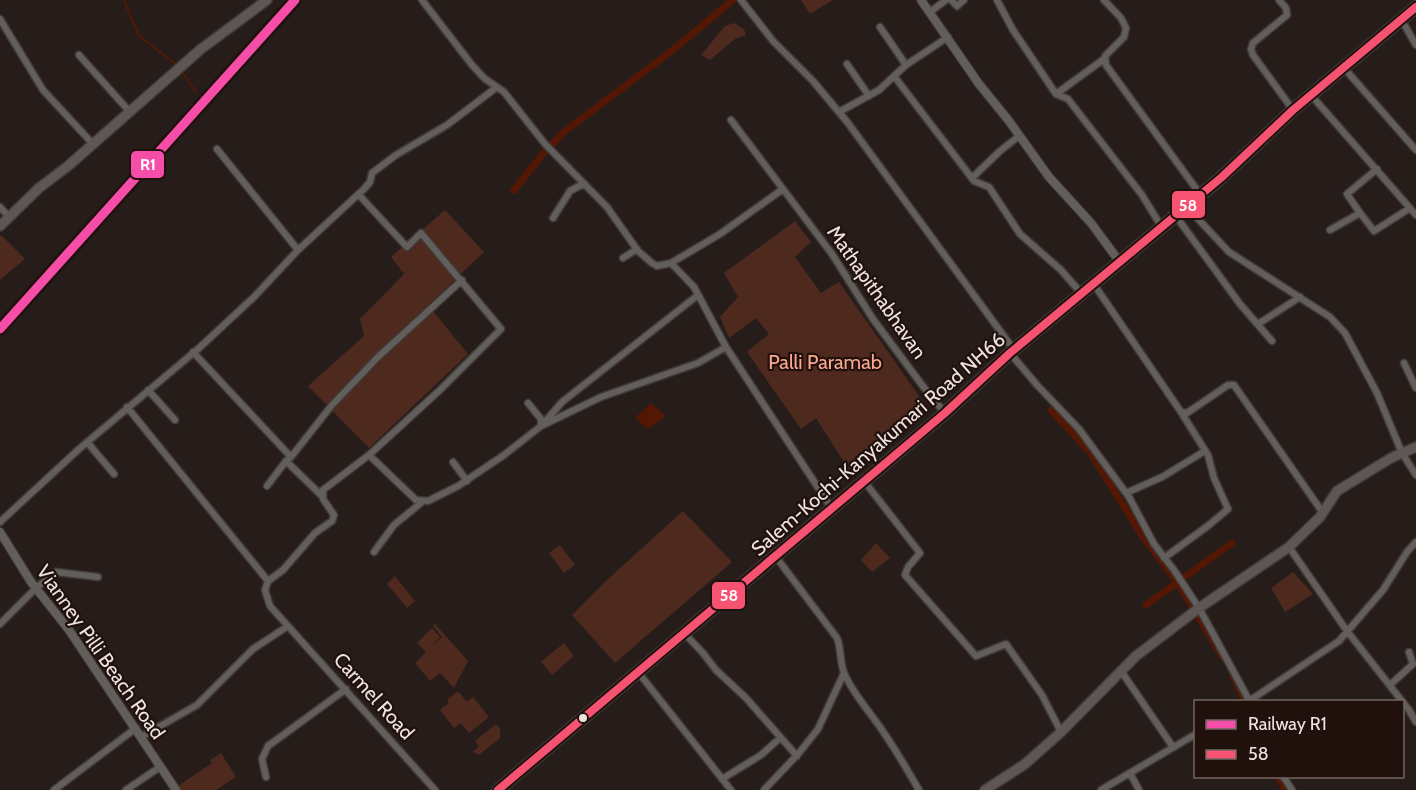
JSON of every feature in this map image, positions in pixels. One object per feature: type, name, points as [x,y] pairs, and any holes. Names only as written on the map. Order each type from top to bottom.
[{"type":"highway","name":"Salem-Kochi-Kanyakumari Road NH66","points":[[498,790],[945,413],[1012,352],[1200,194],[1293,110],[1416,7]]},
{"type":"main road","points":[[0,226],[39,188],[201,48],[267,0]]},
{"type":"main road","points":[[985,790],[1024,764],[1061,732],[1136,656],[1196,611],[1289,547],[1323,513],[1337,491],[1391,458],[1416,447]]},
{"type":"street","points":[[422,0],[472,65],[484,78],[504,92],[552,152],[607,207],[637,249],[657,266],[670,263],[720,234],[783,189]]},
{"type":"street","points":[[741,0],[773,41],[813,81],[839,112],[1012,352],[1037,385],[1079,429],[1126,493],[1154,544],[1178,576],[1196,611],[1249,700]]},
{"type":"street","points":[[921,0],[979,84],[1049,177],[1090,223],[1119,261]]},
{"type":"street","points":[[930,12],[945,0]]},
{"type":"street","points":[[951,0],[957,6],[964,0]]},
{"type":"street","points":[[997,0],[1013,30],[1056,94],[1068,99],[1142,195],[1161,226]]},
{"type":"street","points":[[1056,94],[1104,59],[1124,36],[1126,28],[1121,18],[1104,0]]},
{"type":"street","points":[[1279,0],[1286,8],[1287,15],[1253,43],[1251,48],[1253,55],[1293,110]]},
{"type":"street","points":[[1401,18],[1416,45]]},
{"type":"street","points":[[0,19],[43,90],[93,143]]},
{"type":"street","points":[[880,27],[906,65]]},
{"type":"street","points":[[839,112],[879,90],[906,65],[948,37]]},
{"type":"street","points":[[79,55],[129,111]]},
{"type":"street","points":[[1104,59],[1112,74],[1200,194]]},
{"type":"street","points":[[847,64],[869,96]]},
{"type":"street","points":[[1344,68],[1416,150]]},
{"type":"street","points":[[894,76],[972,178],[989,187],[1020,234],[1061,270],[1081,293]]},
{"type":"street","points":[[0,522],[87,442],[255,296],[298,250],[359,195],[370,182],[372,172],[396,154],[447,125],[497,87]]},
{"type":"street","points":[[1311,95],[1416,215]]},
{"type":"street","name":"Mathapithabhavan","points":[[731,120],[832,254],[873,319],[921,385],[945,413]]},
{"type":"street","points":[[972,178],[1019,136]]},
{"type":"street","points":[[217,149],[298,250]]},
{"type":"street","points":[[1377,169],[1347,194],[1374,231],[1410,208]]},
{"type":"street","points":[[553,218],[570,191],[583,184]]},
{"type":"street","points":[[322,496],[323,490],[369,455],[441,389],[501,329],[421,233],[407,247],[359,195]]},
{"type":"street","points":[[1185,206],[1229,252],[1330,317],[1345,333],[1377,393],[1402,453],[1416,475]]},
{"type":"street","points":[[0,207],[9,217]]},
{"type":"street","points":[[1330,230],[1360,213]]},
{"type":"street","points":[[1175,215],[1240,304],[1272,341]]},
{"type":"street","points":[[623,258],[637,249]]},
{"type":"street","points":[[670,263],[694,287],[726,347],[832,509]]},
{"type":"street","points":[[267,486],[333,405],[378,357],[462,280]]},
{"type":"street","points":[[1093,283],[1206,451],[1214,478],[1228,509],[1164,558]]},
{"type":"street","points":[[374,552],[394,525],[422,502],[436,498],[467,481],[504,455],[541,426],[562,402],[698,295]]},
{"type":"street","points":[[1257,324],[1300,297]]},
{"type":"street","points":[[541,426],[601,397],[698,363],[726,347]]},
{"type":"street","points":[[127,407],[268,581],[283,570],[310,538],[332,521],[334,515],[322,496],[193,352]]},
{"type":"street","points":[[1404,363],[1416,388]]},
{"type":"street","points":[[1181,412],[1187,413],[1228,385],[1234,385],[1323,513]]},
{"type":"street","points":[[148,390],[175,420]]},
{"type":"street","points":[[528,403],[541,419],[541,426]]},
{"type":"street","points":[[87,442],[114,474]]},
{"type":"street","points":[[1126,493],[1162,477],[1206,451]]},
{"type":"street","points":[[369,455],[416,500],[422,502]]},
{"type":"street","points":[[453,462],[467,481]]},
{"type":"street","points":[[864,481],[920,553],[908,567],[905,575],[976,656],[1006,644],[1042,695],[1061,732]]},
{"type":"street","name":"Vianney Pilli Beach Road","points":[[0,532],[36,588],[69,630],[136,728],[176,790]]},
{"type":"street","points":[[1251,700],[1339,641],[1383,590],[1416,542]]},
{"type":"street","points":[[1289,547],[1347,631],[1401,700]]},
{"type":"street","points":[[776,557],[837,638],[844,673],[855,694],[884,732],[919,790]]},
{"type":"street","points":[[0,624],[36,588],[56,572],[98,578]]},
{"type":"street","name":"Carmel Road","points":[[268,581],[265,596],[270,606],[435,790]]},
{"type":"street","points":[[141,737],[197,705],[253,649],[288,626]]},
{"type":"street","points":[[684,633],[716,670],[746,698],[796,756]]},
{"type":"street","points":[[1390,685],[1413,664],[1409,652]]},
{"type":"street","points":[[1121,671],[1173,747]]},
{"type":"street","points":[[638,672],[731,790]]},
{"type":"street","points":[[764,790],[818,729],[844,673]]},
{"type":"street","points":[[266,777],[262,759],[268,746],[346,689]]},
{"type":"street","points":[[1404,705],[1416,722]]},
{"type":"street","points":[[54,790],[136,728]]},
{"type":"street","points":[[1101,790],[1194,736]]},
{"type":"street","points":[[722,779],[761,755],[780,738]]},
{"type":"street","points":[[126,790],[160,767]]},
{"type":"street","points":[[1130,773],[1139,790]]},
{"type":"green space","points":[[801,0],[833,0],[810,14]]},
{"type":"green space","points":[[734,23],[744,29],[746,35],[735,39],[710,60],[701,55],[725,26]]},
{"type":"green space","points":[[445,210],[484,252],[428,305],[468,354],[369,448],[308,386],[364,336],[360,319],[404,274],[391,257]]},
{"type":"green space","name":"Palli Paramab","points":[[795,221],[811,242],[795,257],[821,293],[839,282],[926,406],[849,470],[816,418],[801,429],[747,352],[769,334],[756,318],[729,338],[720,317],[738,297],[724,273]]},
{"type":"green space","points":[[0,236],[25,259],[0,280]]},
{"type":"green space","points":[[683,511],[732,562],[615,663],[572,615]]},
{"type":"green space","points":[[876,543],[890,558],[872,572],[861,560]]},
{"type":"green space","points":[[560,545],[575,565],[564,573],[549,553]]},
{"type":"green space","points":[[1293,572],[1313,594],[1285,612],[1271,588]]},
{"type":"green space","points":[[395,576],[415,601],[407,608],[387,584]]},
{"type":"green space","points":[[435,624],[468,661],[454,688],[440,673],[430,681],[415,663],[426,652],[417,643],[432,628],[440,637],[431,647],[442,637],[433,626]]},
{"type":"green space","points":[[564,643],[574,656],[552,675],[541,662]]},
{"type":"green space","points":[[458,691],[467,702],[473,697],[489,717],[469,733],[461,723],[454,728],[440,710]]},
{"type":"green space","points":[[496,724],[500,729],[500,738],[479,755],[473,752],[479,746],[475,741]]},
{"type":"green space","points":[[221,753],[236,777],[216,790],[181,790],[178,786],[212,763],[210,760]]},
{"type":"shaded area","points":[[651,403],[666,416],[648,429],[635,418]]},
{"type":"waterway","points":[[124,0],[139,36],[177,65]]},
{"type":"waterway","points":[[514,190],[564,132],[669,53],[733,0]]},
{"type":"waterway","points":[[180,69],[196,92]]},
{"type":"waterway","points":[[1051,410],[1090,452],[1143,537],[1177,582],[1223,658]]},
{"type":"waterway","points":[[1146,605],[1232,543]]},
{"type":"waterway","points":[[1233,676],[1244,700]]},
{"type":"waterway","points":[[1279,778],[1285,790]]},
{"type":"rail line","name":"R1","points":[[0,329],[295,0]]},
{"type":"transit line","name":"58","points":[[498,790],[945,413],[1010,353],[1222,177],[1293,110],[1416,7]]}]
